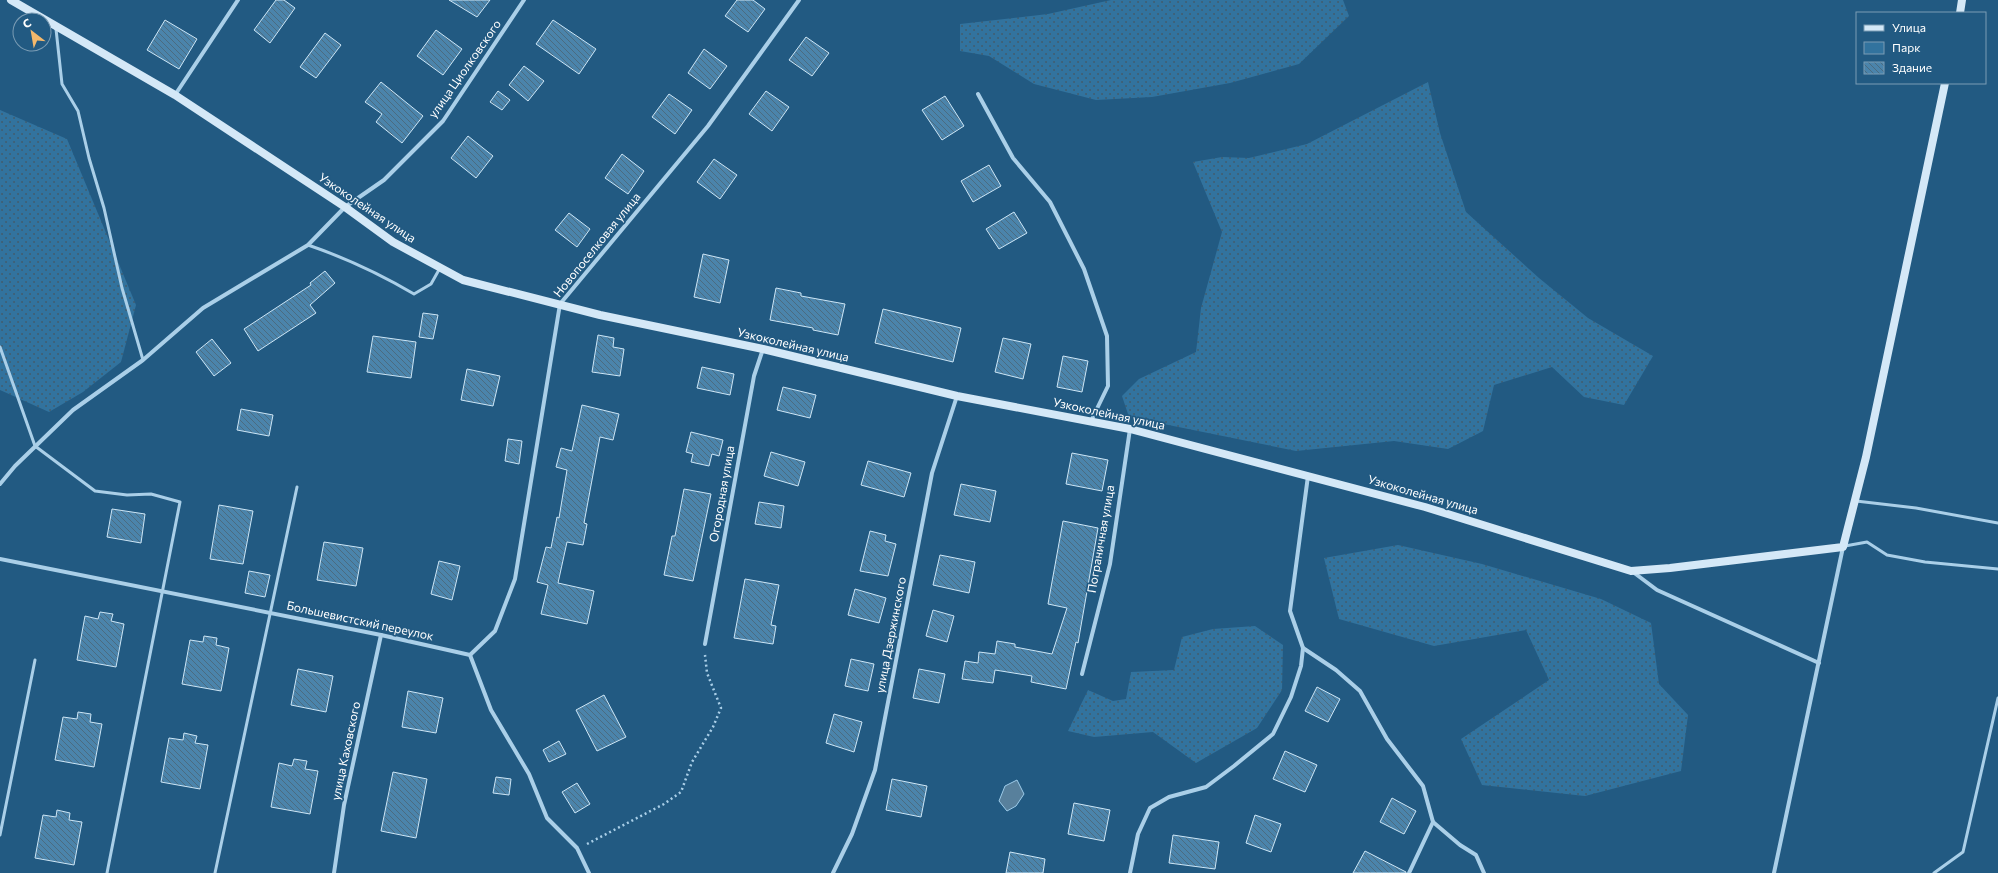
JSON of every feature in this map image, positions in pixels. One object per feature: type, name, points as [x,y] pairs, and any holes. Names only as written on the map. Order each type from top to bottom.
[{"type":"street","name":"Узкоколейная улица","points":[[11,0],[174,94],[345,207],[393,242],[463,280],[600,314],[763,349],[957,396],[1130,429],[1425,507],[1631,571]]},
{"type":"street","points":[[174,94],[238,0]]},
{"type":"street","name":"улица Циолковского","points":[[0,484],[35,446],[73,410],[143,360],[203,308],[308,245],[345,207],[384,180],[443,121],[524,0]]},
{"type":"street","name":"Новопоселковая улица","points":[[470,655],[495,631],[515,579],[560,304],[708,126],[798,0]]},
{"type":"street","points":[[1960,12],[1962,0]]},
{"type":"street","points":[[1774,873],[1843,547],[1866,457],[1945,84]]},
{"type":"street","points":[[978,94],[1013,158],[1050,202],[1084,269],[1107,336],[1108,386],[1091,422]]},
{"type":"street","name":"Огородная улица","points":[[705,644],[754,376],[763,349]]},
{"type":"street","name":"улица Дзержинского","points":[[834,873],[852,834],[875,770],[932,473],[957,396]]},
{"type":"street","name":"Пограничная улица","points":[[1082,674],[1110,564],[1130,429]]},
{"type":"street","points":[[1130,873],[1138,834],[1150,808],[1169,797],[1206,787],[1273,734],[1291,696],[1301,666],[1303,648],[1290,611],[1308,475]]},
{"type":"street","points":[[1631,571],[1670,568],[1843,547]]},
{"type":"street","name":"Большевистский переулок","points":[[0,559],[381,635],[470,655]]},
{"type":"street","points":[[1631,571],[1657,590],[1819,663]]},
{"type":"street","name":"улица Каховского","points":[[334,873],[344,805],[381,635]]},
{"type":"street","points":[[1303,648],[1336,670],[1360,691],[1387,739],[1423,786],[1433,822],[1460,845],[1476,855],[1484,873]]},
{"type":"street","points":[[470,655],[491,710],[529,774],[547,818],[577,848],[589,873]]},
{"type":"street","points":[[1410,873],[1433,822]]},
{"type":"lane","points":[[56,26],[62,84],[78,111],[89,158],[104,208],[122,288],[143,360]]},
{"type":"lane","points":[[308,245],[337,255],[373,271],[414,294],[431,284],[440,267]]},
{"type":"lane","points":[[0,347],[35,446],[95,491],[127,495],[151,494],[180,502],[107,873]]},
{"type":"lane","points":[[215,873],[297,487]]},
{"type":"lane","points":[[1855,500],[1916,508],[1998,523]]},
{"type":"lane","points":[[1843,547],[1854,543],[1867,542],[1887,555],[1925,562],[1998,569]]},
{"type":"lane","points":[[0,835],[35,660]]},
{"type":"lane","points":[[1934,873],[1963,852],[1998,698]]},
{"type":"path","points":[[577,848],[664,804],[680,792],[692,762],[713,727],[721,708],[707,673],[705,644]]},
{"type":"green space","points":[[1111,0],[1343,0],[1349,16],[1299,64],[1230,83],[1152,97],[1096,100],[1034,84],[989,56],[960,51],[960,24],[1048,14]]},
{"type":"green space","points":[[1428,82],[1440,133],[1466,212],[1539,278],[1588,318],[1653,356],[1624,405],[1584,397],[1552,367],[1494,385],[1483,431],[1448,449],[1394,441],[1296,451],[1129,417],[1122,396],[1139,379],[1196,352],[1201,308],[1222,232],[1193,162],[1222,157],[1249,158],[1307,144]]},
{"type":"green space","points":[[0,110],[67,139],[136,305],[121,362],[83,392],[49,412],[0,390]]},
{"type":"green space","points":[[1398,545],[1482,564],[1601,599],[1651,623],[1659,684],[1688,715],[1681,771],[1585,796],[1482,785],[1461,739],[1549,680],[1526,630],[1434,646],[1339,619],[1324,558]]},
{"type":"green space","points":[[1255,626],[1283,645],[1282,690],[1257,728],[1196,763],[1153,732],[1094,737],[1068,731],[1088,690],[1113,701],[1126,699],[1131,672],[1174,670],[1182,637],[1213,629]]},
{"type":"shaded area","points":[[1017,780],[1024,794],[1016,806],[1007,811],[999,801],[1005,786]]},
{"type":"building","points":[[276,0],[284,0],[295,8],[270,43],[254,30]]},
{"type":"building","points":[[449,0],[490,0],[477,17]]},
{"type":"building","points":[[737,0],[753,0],[765,9],[748,32],[725,16]]},
{"type":"building","points":[[165,20],[197,39],[179,69],[147,50]]},
{"type":"building","points":[[553,20],[596,49],[579,74],[536,44]]},
{"type":"building","points":[[436,30],[462,49],[443,75],[417,56]]},
{"type":"building","points":[[325,33],[341,45],[316,78],[300,67]]},
{"type":"building","points":[[806,37],[829,53],[812,76],[789,60]]},
{"type":"building","points":[[704,49],[727,66],[710,89],[688,73]]},
{"type":"building","points":[[524,66],[544,81],[528,101],[509,85]]},
{"type":"building","points":[[381,82],[423,116],[402,143],[376,122],[382,114],[365,102]]},
{"type":"building","points":[[498,91],[510,100],[502,110],[490,102]]},
{"type":"building","points":[[766,91],[789,107],[772,131],[749,114]]},
{"type":"building","points":[[669,94],[692,110],[675,134],[652,117]]},
{"type":"building","points":[[945,96],[964,126],[942,140],[922,110]]},
{"type":"building","points":[[468,136],[493,156],[476,178],[451,158]]},
{"type":"building","points":[[622,154],[644,171],[628,194],[605,178]]},
{"type":"building","points":[[714,159],[737,175],[720,199],[697,182]]},
{"type":"building","points":[[989,165],[1001,186],[973,202],[961,181]]},
{"type":"building","points":[[1014,212],[1027,233],[999,249],[986,229]]},
{"type":"building","points":[[569,213],[590,229],[577,247],[555,230]]},
{"type":"building","points":[[703,254],[729,260],[720,303],[694,297]]},
{"type":"building","points":[[325,271],[335,283],[310,305],[316,313],[258,351],[244,329],[311,285],[310,283]]},
{"type":"building","points":[[776,288],[801,293],[801,296],[845,304],[838,335],[813,330],[813,328],[770,320]]},
{"type":"building","points":[[883,309],[961,328],[953,362],[875,343]]},
{"type":"building","points":[[423,313],[438,315],[433,339],[419,337]]},
{"type":"building","points":[[598,335],[614,338],[613,347],[624,349],[620,376],[592,372]]},
{"type":"building","points":[[373,336],[416,342],[411,378],[367,372]]},
{"type":"building","points":[[1003,338],[1031,344],[1023,379],[995,372]]},
{"type":"building","points":[[212,339],[231,363],[214,376],[196,352]]},
{"type":"building","points":[[1063,356],[1088,361],[1082,392],[1057,387]]},
{"type":"building","points":[[702,367],[734,374],[730,395],[697,388]]},
{"type":"building","points":[[467,369],[500,376],[493,406],[461,400]]},
{"type":"building","points":[[783,387],[816,395],[810,418],[777,410]]},
{"type":"building","points":[[582,405],[619,414],[613,440],[600,437],[584,523],[587,524],[583,545],[567,542],[558,583],[594,591],[587,624],[541,614],[548,585],[537,582],[546,547],[551,548],[557,517],[559,518],[567,470],[556,467],[561,448],[572,451]]},
{"type":"building","points":[[241,409],[273,415],[269,436],[237,430]]},
{"type":"building","points":[[691,432],[723,440],[719,456],[712,454],[709,466],[691,462],[693,454],[686,452]]},
{"type":"building","points":[[508,439],[522,441],[519,464],[505,461]]},
{"type":"building","points":[[771,452],[805,462],[798,486],[764,476]]},
{"type":"building","points":[[1072,453],[1108,460],[1102,491],[1066,484]]},
{"type":"building","points":[[868,461],[911,473],[904,497],[861,485]]},
{"type":"building","points":[[961,484],[996,491],[990,522],[954,515]]},
{"type":"building","points":[[684,489],[711,494],[693,581],[664,575],[672,536],[675,536]]},
{"type":"building","points":[[759,502],[784,506],[781,528],[755,524]]},
{"type":"building","points":[[219,505],[253,511],[243,564],[210,559]]},
{"type":"building","points":[[112,509],[145,514],[141,543],[107,537]]},
{"type":"building","points":[[1063,521],[1098,528],[1078,643],[1076,642],[1066,689],[1031,682],[1032,676],[995,670],[993,683],[962,679],[965,661],[978,663],[979,652],[995,654],[997,641],[1015,644],[1015,647],[1052,654],[1067,608],[1048,604]]},
{"type":"building","points":[[870,531],[886,535],[885,541],[896,544],[888,576],[860,571]]},
{"type":"building","points":[[324,542],[363,548],[356,586],[317,580]]},
{"type":"building","points":[[940,555],[975,562],[969,593],[933,585]]},
{"type":"building","points":[[439,561],[460,566],[452,600],[431,594]]},
{"type":"building","points":[[249,571],[270,575],[265,597],[245,593]]},
{"type":"building","points":[[745,579],[779,585],[771,625],[776,626],[773,644],[734,638]]},
{"type":"building","points":[[855,589],[886,598],[879,623],[848,615]]},
{"type":"building","points":[[933,610],[954,616],[947,642],[926,636]]},
{"type":"building","points":[[100,612],[113,614],[111,621],[124,624],[116,667],[77,660],[85,616],[98,619]]},
{"type":"building","points":[[204,636],[217,638],[216,645],[229,648],[221,691],[182,684],[190,640],[203,642]]},
{"type":"building","points":[[851,659],[874,664],[868,691],[845,686]]},
{"type":"building","points":[[298,669],[333,676],[326,712],[291,705]]},
{"type":"building","points":[[919,669],[945,674],[939,703],[913,698]]},
{"type":"building","points":[[1317,687],[1340,699],[1328,722],[1305,711]]},
{"type":"building","points":[[408,691],[443,698],[436,733],[402,727]]},
{"type":"building","points":[[604,695],[626,737],[597,751],[576,710]]},
{"type":"building","points":[[78,712],[91,714],[90,722],[102,724],[94,767],[55,760],[63,717],[77,719]]},
{"type":"building","points":[[834,714],[862,722],[854,752],[826,743]]},
{"type":"building","points":[[184,733],[197,736],[195,743],[208,745],[200,789],[161,782],[169,738],[183,740]]},
{"type":"building","points":[[559,741],[566,754],[549,762],[543,750]]},
{"type":"building","points":[[1285,751],[1317,765],[1305,792],[1273,779]]},
{"type":"building","points":[[294,759],[307,761],[305,769],[318,771],[310,814],[271,807],[279,763],[292,766]]},
{"type":"building","points":[[393,772],[427,779],[416,838],[381,831]]},
{"type":"building","points":[[496,777],[511,779],[509,795],[493,793]]},
{"type":"building","points":[[892,779],[927,786],[921,817],[886,810]]},
{"type":"building","points":[[577,783],[590,804],[575,813],[562,792]]},
{"type":"building","points":[[1392,798],[1416,811],[1404,834],[1380,822]]},
{"type":"building","points":[[1074,803],[1110,810],[1104,841],[1068,834]]},
{"type":"building","points":[[57,810],[70,813],[69,820],[82,822],[74,865],[35,858],[43,815],[56,817]]},
{"type":"building","points":[[1255,815],[1281,824],[1271,852],[1246,843]]},
{"type":"building","points":[[1173,835],[1219,842],[1215,869],[1169,863]]},
{"type":"building","points":[[1365,851],[1406,872],[1406,873],[1353,873]]},
{"type":"building","points":[[1010,852],[1045,859],[1043,873],[1006,873]]}]
